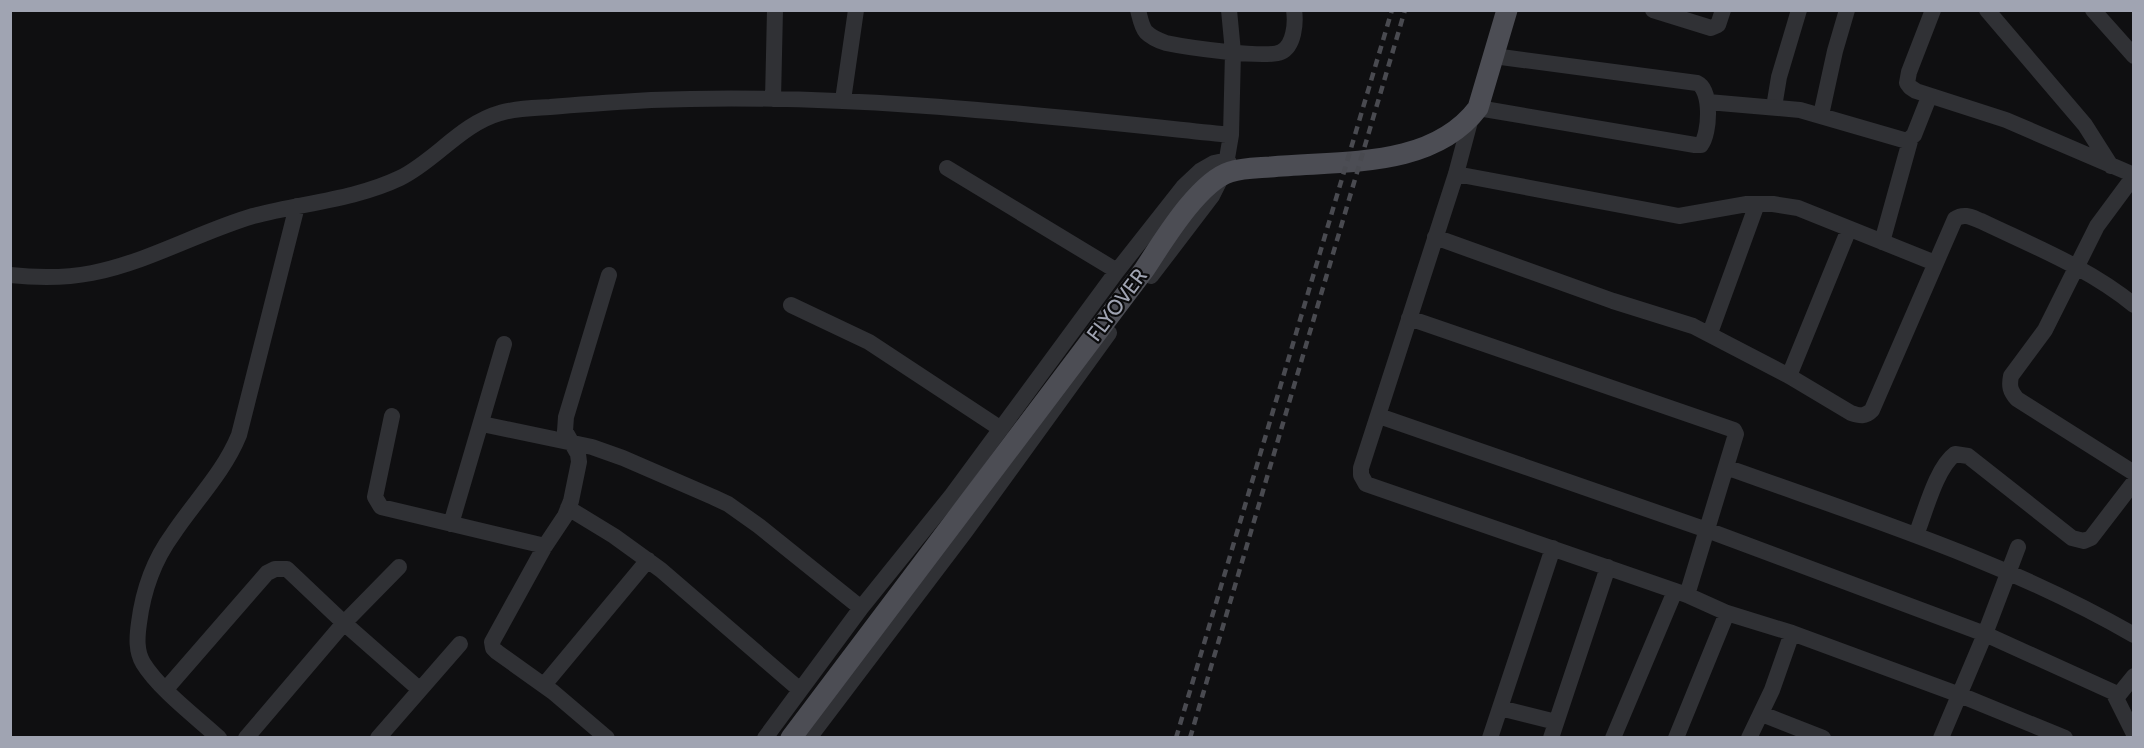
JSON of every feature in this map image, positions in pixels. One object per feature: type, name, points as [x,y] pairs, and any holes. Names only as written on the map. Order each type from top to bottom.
[{"type":"main road","name":"FLYOVER","points":[[791,738],[1144,270],[1196,197],[1228,172],[1293,165],[1366,161],[1394,156],[1434,143],[1454,133],[1469,120],[1478,108],[1507,10]]},
{"type":"street","points":[[773,99],[775,10]]},
{"type":"street","points":[[843,100],[856,10]]},
{"type":"street","points":[[1138,10],[1146,32],[1165,42],[1233,52],[1268,54],[1282,52],[1292,38],[1294,10]]},
{"type":"street","points":[[809,738],[965,532],[1220,184],[1228,160],[1231,135],[1233,52],[1229,10]]},
{"type":"street","points":[[1496,10],[1456,174],[1361,468],[1361,475],[1366,484],[1681,593],[1727,613],[1792,633],[1960,695],[2065,738]]},
{"type":"street","points":[[1466,139],[1484,109],[1514,10]]},
{"type":"street","points":[[1653,10],[1711,28],[1718,25],[1723,10]]},
{"type":"street","points":[[1774,107],[1779,77],[1798,10]]},
{"type":"street","points":[[1821,115],[1847,10]]},
{"type":"street","points":[[1933,10],[1907,78],[1910,87],[1929,97],[2006,120],[2133,176],[2097,226],[2049,321],[2011,376],[2009,385],[2017,399],[2133,472]]},
{"type":"street","points":[[1987,10],[2085,125],[2111,166]]},
{"type":"street","points":[[2093,10],[2133,56]]},
{"type":"street","points":[[1484,109],[1698,145],[1705,139],[1708,102],[1704,88],[1697,83],[1501,57]]},
{"type":"street","points":[[1882,242],[1910,141],[1929,97]]},
{"type":"street","points":[[10,275],[57,277],[96,272],[122,265],[231,224],[297,206],[354,194],[410,173],[473,126],[501,113],[609,102],[701,98],[843,100],[1019,114],[1231,135]]},
{"type":"street","points":[[1708,102],[1774,107],[1821,115],[1903,141],[1910,141]]},
{"type":"street","points":[[765,738],[861,608],[952,495],[1117,271],[1184,186],[1207,167],[1228,160]]},
{"type":"street","points":[[947,168],[1117,271]]},
{"type":"street","points":[[1456,174],[1679,216],[1731,206],[1757,204],[1798,208],[1935,263]]},
{"type":"street","points":[[1710,333],[1757,204]]},
{"type":"street","points":[[219,738],[154,679],[142,663],[137,650],[140,613],[151,572],[161,552],[228,459],[239,435],[297,206]]},
{"type":"street","points":[[1435,237],[1710,333],[1859,416],[1869,413],[1955,219],[1959,216],[1966,215],[2076,266],[2110,287],[2133,305]]},
{"type":"street","points":[[1789,376],[1849,229]]},
{"type":"street","points":[[607,738],[544,685],[496,652],[492,642],[568,508],[579,462],[578,454],[566,431],[566,417],[609,275]]},
{"type":"street","points":[[791,304],[869,342],[1001,429]]},
{"type":"street","points":[[1409,318],[1732,428],[1736,434],[1707,530],[1681,593],[1613,738]]},
{"type":"street","points":[[451,524],[504,344]]},
{"type":"street","points":[[392,416],[376,487],[375,497],[378,504],[386,509],[545,546]]},
{"type":"street","points":[[1379,416],[1707,530],[1985,634],[2107,688],[2117,697],[2133,734]]},
{"type":"street","points":[[482,424],[570,441],[623,458],[728,504],[861,608]]},
{"type":"street","points":[[1916,536],[1946,464],[1955,454],[1959,453],[1968,456],[2072,538],[2080,541],[2091,538],[2133,482]]},
{"type":"street","points":[[1726,467],[2008,572],[2058,594],[2133,635]]},
{"type":"street","points":[[568,508],[648,560],[800,690]]},
{"type":"street","points":[[1941,738],[1985,634],[2018,546]]},
{"type":"street","points":[[1490,738],[1553,548]]},
{"type":"street","points":[[544,685],[648,560]]},
{"type":"street","points":[[246,738],[344,623],[399,567]]},
{"type":"street","points":[[1500,708],[1553,730],[1608,567]]},
{"type":"street","points":[[166,689],[267,573],[275,569],[287,569],[344,623],[419,688]]},
{"type":"street","points":[[1676,738],[1727,613]]},
{"type":"street","points":[[1749,738],[1762,714],[1792,633]]},
{"type":"street","points":[[378,738],[419,688],[460,644]]},
{"type":"street","points":[[2117,697],[2133,676]]},
{"type":"street","points":[[1762,714],[1823,738]]},
{"type":"railway","points":[[1176,738],[1392,10]]},
{"type":"railway","points":[[1190,738],[1405,10]]}]
